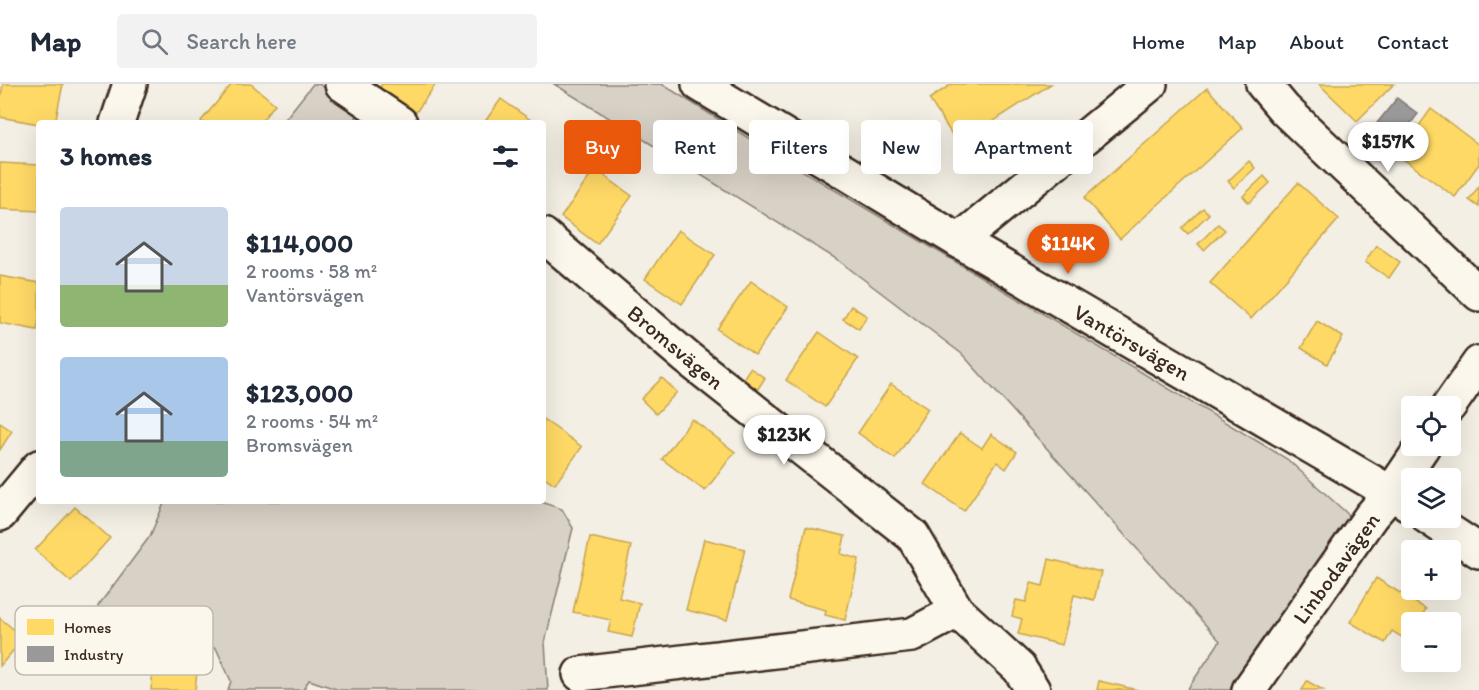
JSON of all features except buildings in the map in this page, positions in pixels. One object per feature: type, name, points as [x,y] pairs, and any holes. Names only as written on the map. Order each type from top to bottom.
[{"type":"street","points":[[118,120],[130,84]]},
{"type":"street","points":[[342,84],[396,120]]},
{"type":"street","name":"Vantörsvägen","points":[[699,84],[958,241],[1401,499]]},
{"type":"street","points":[[958,241],[1150,84]]},
{"type":"street","points":[[1263,84],[1284,109],[1479,294]]},
{"type":"street","name":"Bromsvägen","points":[[546,238],[686,357],[913,536],[957,611],[1019,668],[1033,690]]},
{"type":"street","points":[[1456,396],[1479,363]]},
{"type":"street","points":[[0,514],[36,471]]},
{"type":"street","name":"Linbodavägen","points":[[1249,690],[1371,516],[1401,499]]},
{"type":"street","points":[[1444,528],[1479,551]]},
{"type":"street","points":[[580,674],[912,635],[957,611]]},
{"type":"shaded area","points":[[313,84],[319,84],[360,111],[355,120],[284,120]]},
{"type":"shaded area","points":[[554,84],[662,84],[720,120],[653,120],[653,145],[641,138],[641,120],[612,120]]},
{"type":"shaded area","points":[[737,131],[749,138],[749,174],[808,174],[1287,459],[1350,516],[1235,690],[1187,690],[1220,641],[962,354],[838,260],[699,174],[737,174]]},
{"type":"shaded area","points":[[164,504],[546,504],[562,509],[573,528],[545,642],[548,690],[339,690],[309,680],[303,690],[228,690],[231,681],[216,648],[213,648],[213,606],[98,606],[150,536]]}]
